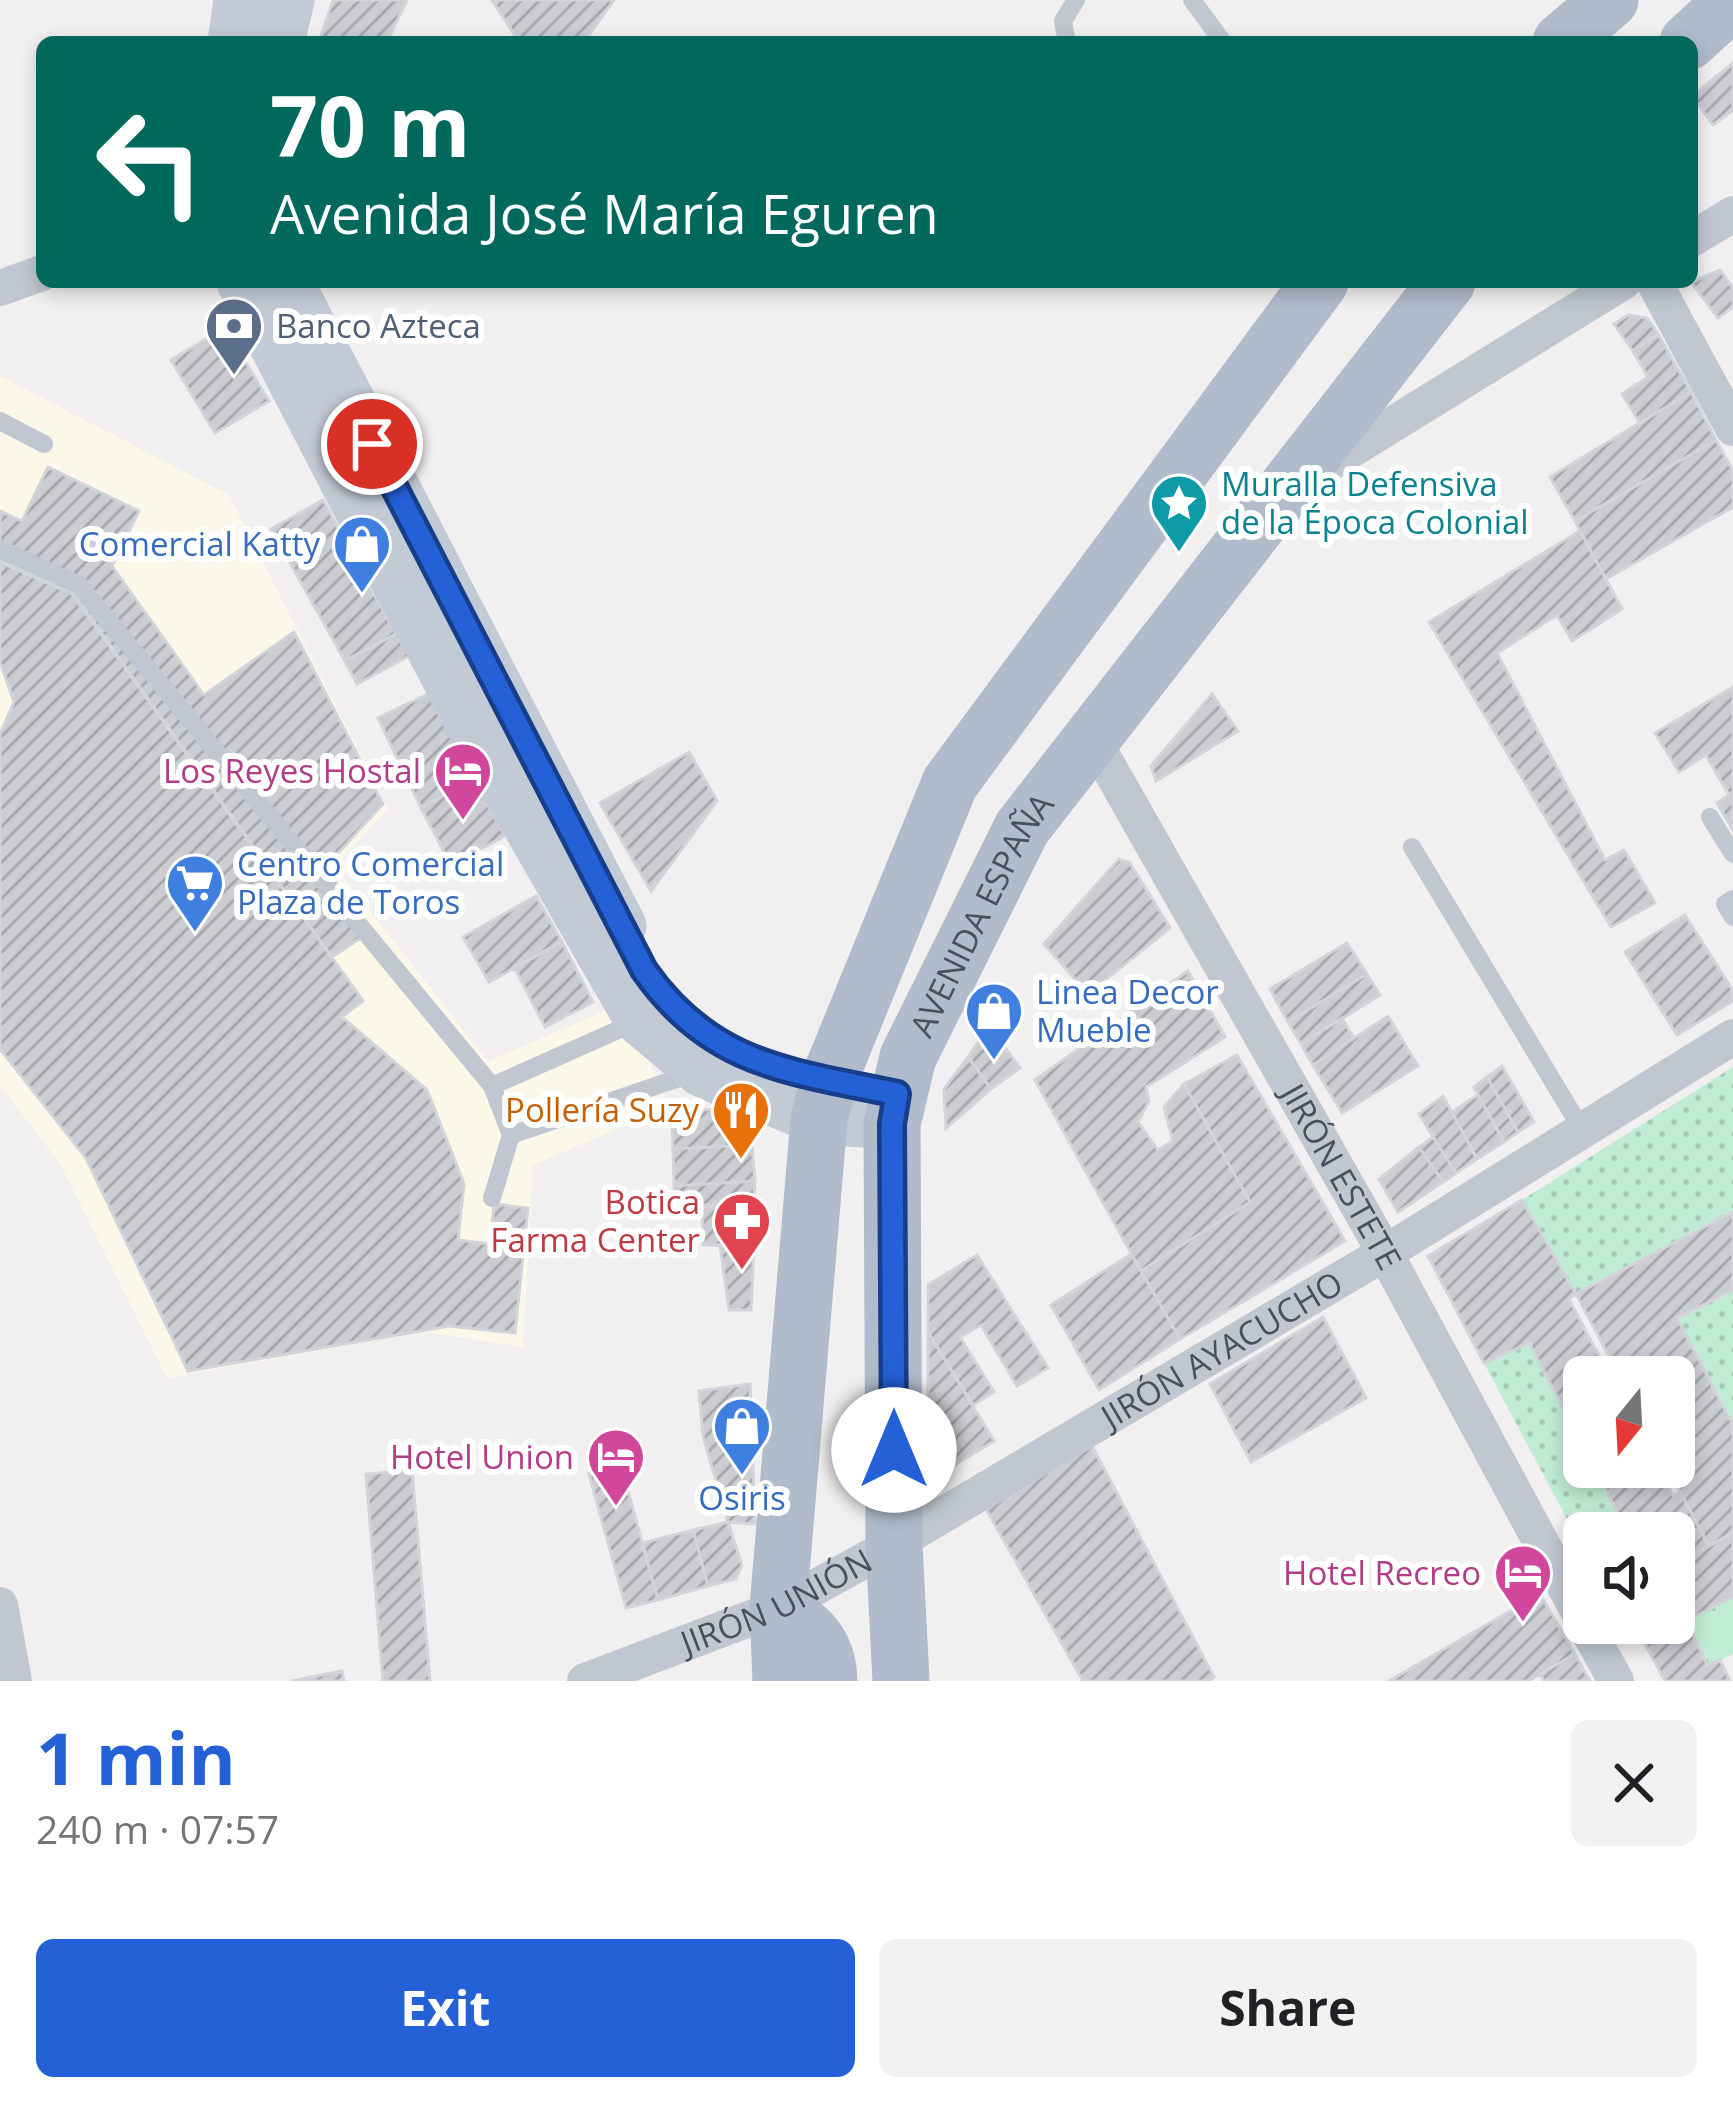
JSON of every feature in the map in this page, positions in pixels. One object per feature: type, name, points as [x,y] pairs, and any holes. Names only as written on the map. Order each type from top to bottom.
[{"type":"main road","points":[[234,36],[239,0]]},
{"type":"main road","points":[[280,36],[289,0]]},
{"type":"main road","points":[[1569,36],[1610,0]]},
{"type":"main road","points":[[1695,36],[1733,1]]},
{"type":"main road","points":[[245,288],[479,740],[640,1020],[701,1071],[824,1100],[895,1109]]},
{"type":"main road","points":[[291,288],[654,984],[673,1011],[706,1038],[824,1100]]},
{"type":"main road","name":"AVENIDA ESPAÑA","points":[[781,1681],[778,1608],[824,1100],[950,783],[1316,288]]},
{"type":"main road","name":"AVENIDA ESPAÑA","points":[[901,1681],[894,1544],[895,1109],[908,1057],[1022,829],[1442,288]]},
{"type":"main road","points":[[950,783],[957,817],[990,835],[1022,829]]},
{"type":"main road","points":[[778,1608],[812,1628],[829,1658],[829,1681]]},
{"type":"street","points":[[1698,235],[1733,214]]},
{"type":"street","points":[[0,288],[36,275]]},
{"type":"street","points":[[1276,497],[1613,288]]},
{"type":"street","points":[[1657,288],[1733,428]]},
{"type":"street","name":"JIRÓN ESTETE","points":[[1091,736],[1384,1253],[1563,1584]]},
{"type":"street","name":"JIRÓN AYACUCHO","points":[[894,1544],[1384,1253],[1733,1037]]},
{"type":"street","name":"JIRÓN UNIÓN","points":[[585,1681],[778,1608],[894,1544]]},
{"type":"street","points":[[0,1605],[14,1681]]},
{"type":"street","name":"JIRÓN ESTETE","points":[[1596,1644],[1616,1681]]},
{"type":"lane","points":[[1066,36],[1063,21],[1076,0]]},
{"type":"lane","points":[[1192,0],[1219,36]]},
{"type":"lane","points":[[0,422],[44,445]]},
{"type":"lane","points":[[0,549],[80,585],[492,1086],[511,1136],[492,1198]]},
{"type":"lane","points":[[1709,817],[1733,854]]},
{"type":"lane","points":[[1412,847],[1581,1128]]},
{"type":"lane","points":[[1733,899],[1725,904],[1733,917]]},
{"type":"lane","points":[[492,1086],[640,1020]]},
{"type":"lane","points":[[511,1136],[701,1071]]},
{"type":"shaded area","name":"Centro Comercial Plaza de Toros","points":[[0,376],[229,495],[388,809],[335,866],[488,1061],[624,1003],[669,1107],[533,1165],[523,1347],[423,1332],[167,1378],[61,1165],[0,1085]]},
{"type":"green space","points":[[1733,1067],[1733,1210],[1576,1294],[1522,1200]]},
{"type":"green space","points":[[1733,1290],[1733,1425],[1677,1318]]},
{"type":"green space","points":[[1529,1343],[1563,1408],[1563,1488],[1605,1488],[1617,1512],[1563,1512],[1484,1363]]},
{"type":"green space","points":[[1733,1597],[1733,1654],[1708,1666],[1695,1639],[1695,1616]]},
{"type":"building","points":[[333,0],[407,0],[390,36],[321,36]]},
{"type":"building","points":[[492,0],[614,0],[588,36],[515,36]]},
{"type":"building","points":[[1733,63],[1733,110],[1713,125],[1698,104],[1698,91]]},
{"type":"building","points":[[1720,270],[1733,288],[1733,307],[1718,318],[1696,288],[1698,279]]},
{"type":"building","points":[[1628,315],[1647,318],[1658,334],[1633,351],[1614,324]]},
{"type":"building","points":[[225,328],[269,401],[215,433],[171,360]]},
{"type":"building","points":[[1658,334],[1691,392],[1640,423],[1622,394],[1648,377],[1633,351]]},
{"type":"building","points":[[1691,392],[1716,440],[1575,521],[1550,477]]},
{"type":"building","points":[[1716,440],[1733,471],[1733,507],[1606,579],[1575,521]]},
{"type":"building","points":[[48,467],[139,511],[112,566],[204,695],[294,632],[383,804],[325,867],[371,931],[332,957],[73,593],[0,560],[0,511],[22,521]]},
{"type":"building","points":[[323,500],[396,634],[345,661],[271,529]]},
{"type":"building","points":[[1580,531],[1622,609],[1572,641],[1557,615],[1497,653],[1605,860],[1624,850],[1655,903],[1611,927],[1429,622]]},
{"type":"building","name":"Centro Comercial Plaza de Toros","points":[[0,562],[72,594],[363,1001],[342,1017],[427,1090],[464,1184],[458,1240],[490,1244],[494,1204],[528,1208],[515,1333],[449,1326],[188,1371],[86,1158],[0,1049],[0,734],[14,702],[0,662]]},
{"type":"building","points":[[396,634],[409,656],[357,684],[345,661]]},
{"type":"building","points":[[1733,687],[1733,830],[1717,803],[1729,795],[1706,755],[1679,772],[1655,733]]},
{"type":"building","points":[[430,693],[474,779],[421,808],[378,718]]},
{"type":"building","points":[[1212,694],[1238,731],[1156,781],[1151,766]]},
{"type":"building","points":[[689,752],[717,801],[651,891],[600,803]]},
{"type":"building","name":"Los Reyes Hostal","points":[[474,779],[505,836],[451,865],[421,808]]},
{"type":"building","points":[[1119,859],[1130,863],[1170,928],[1088,994],[1044,944]]},
{"type":"building","points":[[536,896],[562,942],[489,982],[463,937]]},
{"type":"building","points":[[1685,915],[1733,991],[1733,1001],[1677,1035],[1625,952]]},
{"type":"building","points":[[562,942],[593,1002],[545,1027],[514,967]]},
{"type":"building","points":[[1347,943],[1367,974],[1288,1022],[1270,989]]},
{"type":"building","points":[[1188,971],[1225,1037],[1146,1087],[1149,1101],[1138,1122],[1158,1150],[1173,1141],[1164,1107],[1184,1084],[1250,1202],[1141,1271],[1035,1080]]},
{"type":"building","points":[[1367,974],[1380,995],[1301,1044],[1288,1022]]},
{"type":"building","points":[[1388,1016],[1418,1066],[1342,1113],[1313,1065]]},
{"type":"building","points":[[1342,1018],[1354,1038],[1313,1065],[1301,1044]]},
{"type":"building","name":"Linea Decor Mueble","points":[[989,1026],[1020,1068],[991,1089],[968,1057]]},
{"type":"building","points":[[1237,1055],[1345,1241],[1180,1339],[1141,1271],[1250,1202],[1184,1084]]},
{"type":"building","points":[[968,1057],[991,1089],[946,1128],[944,1089]]},
{"type":"building","points":[[1502,1066],[1534,1122],[1518,1132],[1487,1077]]},
{"type":"building","points":[[1487,1077],[1518,1132],[1504,1142],[1474,1087]]},
{"type":"building","points":[[1478,1095],[1504,1142],[1477,1159],[1452,1112]]},
{"type":"building","points":[[1443,1096],[1477,1159],[1456,1173],[1419,1114]]},
{"type":"building","points":[[749,1108],[752,1145],[673,1149],[672,1111]]},
{"type":"building","points":[[1433,1137],[1456,1173],[1443,1182],[1419,1147]]},
{"type":"building","points":[[752,1145],[755,1181],[674,1186],[673,1149]]},
{"type":"building","points":[[1419,1147],[1443,1182],[1398,1212],[1379,1179]]},
{"type":"building","points":[[755,1181],[754,1205],[676,1207],[674,1186]]},
{"type":"building","points":[[1522,1200],[1576,1294],[1569,1299],[1599,1356],[1563,1356],[1563,1408],[1529,1343],[1484,1363],[1428,1256]]},
{"type":"building","points":[[702,1205],[754,1205],[754,1246],[703,1245]]},
{"type":"building","points":[[1733,1212],[1733,1290],[1677,1318],[1733,1425],[1733,1533],[1709,1546],[1678,1488],[1695,1488],[1695,1356],[1609,1356],[1576,1294]]},
{"type":"building","points":[[720,1245],[754,1246],[751,1310],[729,1310]]},
{"type":"building","points":[[1131,1254],[1180,1339],[1099,1390],[1051,1305]]},
{"type":"building","points":[[977,1255],[1048,1368],[1017,1386],[981,1325],[960,1337],[994,1392],[973,1405],[928,1332],[928,1285]]},
{"type":"building","points":[[1323,1317],[1366,1398],[1251,1462],[1210,1384]]},
{"type":"building","points":[[928,1332],[994,1441],[954,1465],[928,1457]]},
{"type":"building","points":[[750,1384],[755,1524],[728,1522],[703,1436],[699,1391]]},
{"type":"building","points":[[1092,1446],[1214,1677],[1209,1681],[1083,1681],[986,1509]]},
{"type":"building","name":"Hotel Union","points":[[621,1465],[658,1600],[626,1608],[589,1474]]},
{"type":"building","points":[[412,1470],[430,1681],[383,1681],[366,1474]]},
{"type":"building","points":[[1605,1488],[1669,1488],[1673,1496],[1680,1492],[1691,1512],[1617,1512]]},
{"type":"building","points":[[1695,1520],[1709,1546],[1695,1553]]},
{"type":"building","points":[[728,1522],[742,1565],[736,1579],[708,1586],[693,1530]]},
{"type":"building","points":[[693,1530],[708,1586],[658,1600],[642,1543]]},
{"type":"building","points":[[1733,1533],[1733,1597],[1695,1616],[1695,1553]]},
{"type":"building","name":"Hotel Recreo","points":[[1540,1594],[1563,1633],[1563,1644],[1569,1644],[1575,1654],[1528,1681],[1389,1681]]},
{"type":"building","points":[[1695,1639],[1708,1666],[1720,1660],[1730,1681],[1665,1681],[1645,1644],[1695,1644]]},
{"type":"building","points":[[1575,1654],[1590,1681],[1544,1681],[1540,1674]]},
{"type":"building","points":[[342,1671],[344,1681],[291,1681]]},
{"type":"place","name":"Banco Azteca","points":[[234,377]]},
{"type":"place","name":"Muralla Defensiva de la Época Colonial","points":[[1179,554]]},
{"type":"place","name":"Comercial Katty","points":[[362,595]]},
{"type":"place","name":"Los Reyes Hostal","points":[[463,822]]},
{"type":"place","name":"Centro Comercial Plaza de Toros","points":[[195,934]]},
{"type":"place","name":"Linea Decor Mueble","points":[[994,1062]]},
{"type":"place","name":"Pollería Suzy","points":[[741,1161]]},
{"type":"place","name":"Botica Farma Center","points":[[742,1272]]},
{"type":"place","name":"Osiris","points":[[742,1477]]},
{"type":"place","name":"Hotel Union","points":[[616,1508]]},
{"type":"place","name":"Hotel Recreo","points":[[1523,1624]]},
{"type":"route","points":[[372,444],[644,970],[673,1011],[706,1038],[739,1054],[897,1094],[892,1124],[894,1450]]}]
